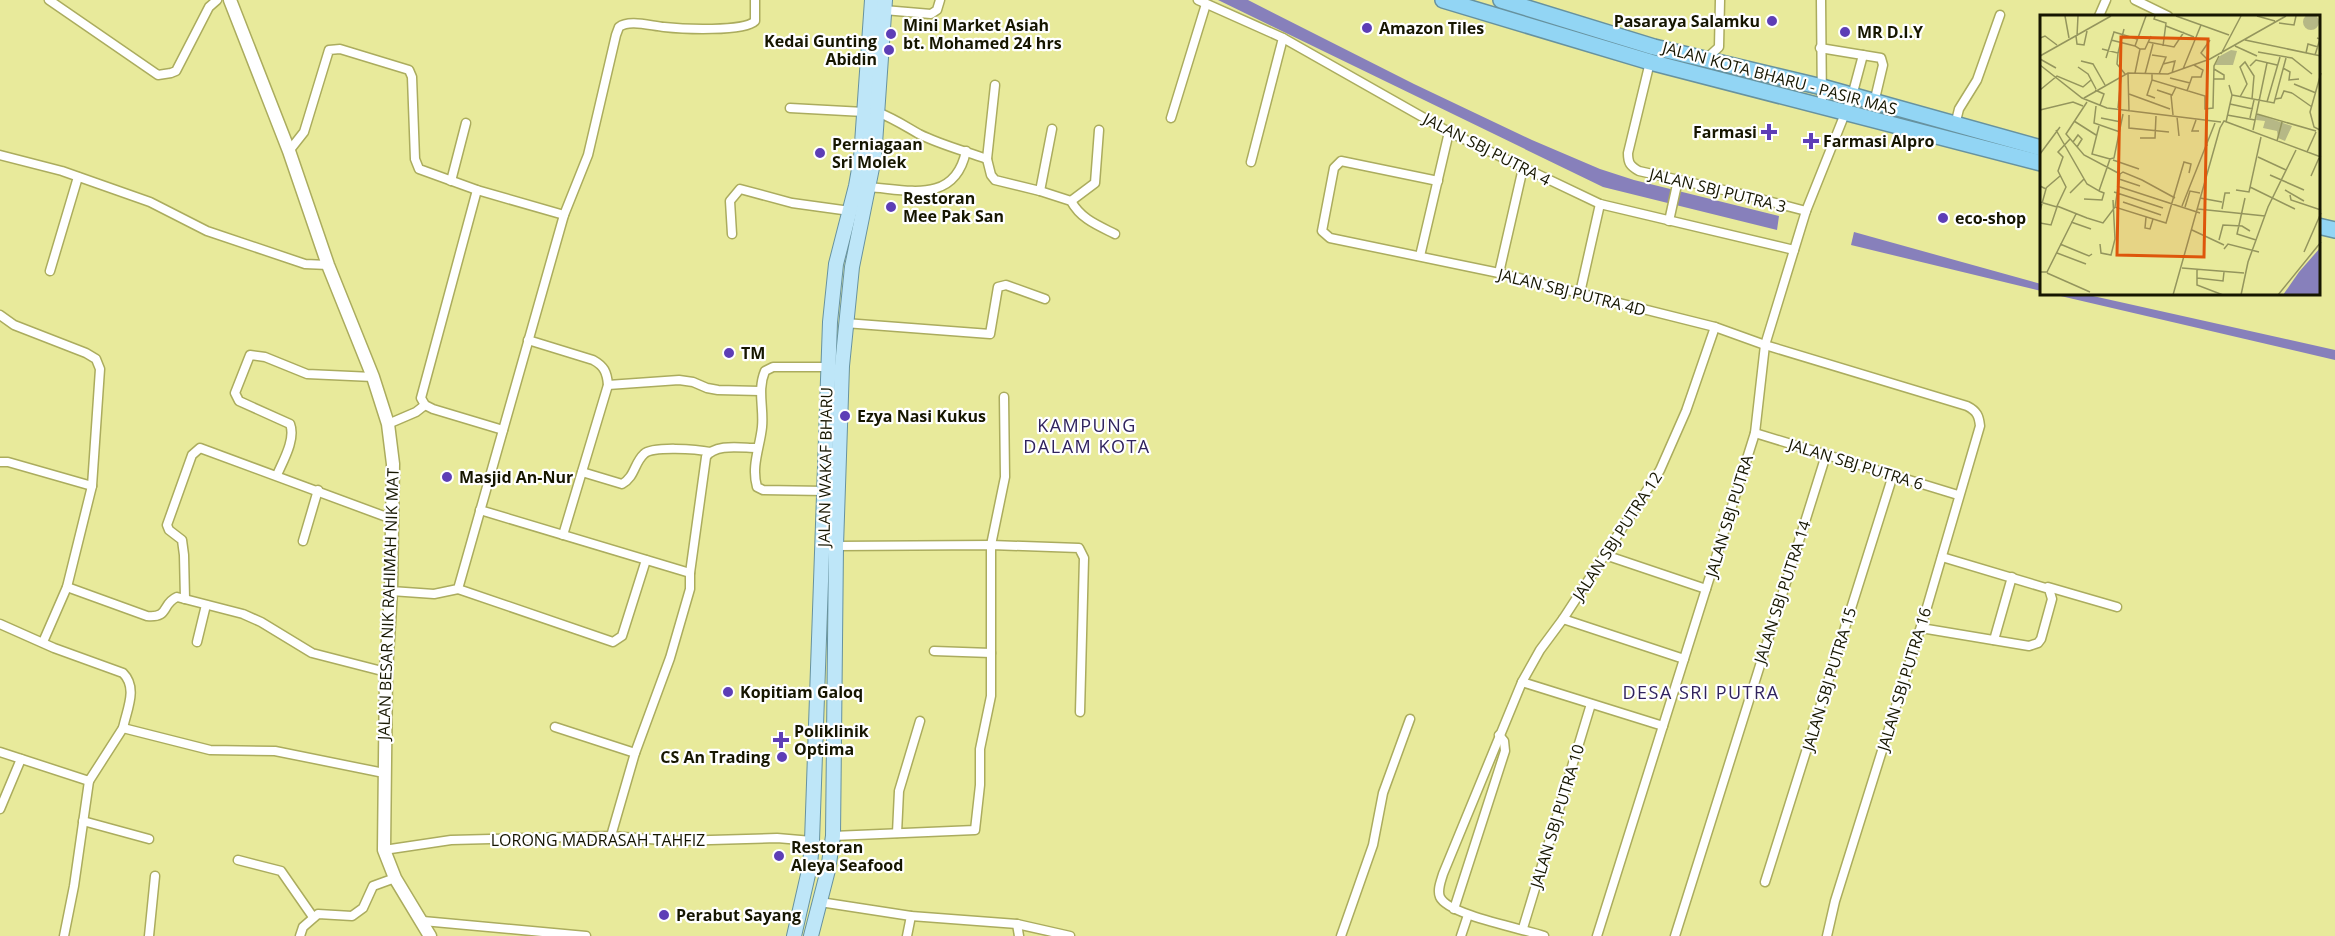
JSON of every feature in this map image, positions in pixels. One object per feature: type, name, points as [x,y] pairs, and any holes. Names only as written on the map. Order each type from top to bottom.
[{"type":"highway","name":"JALAN KOTA BHARU - PASIR MAS","points":[[1443,0],[1650,62],[2040,163]]},
{"type":"highway","name":"JALAN KOTA BHARU - PASIR MAS","points":[[1501,0],[1654,47],[1822,87],[2040,148]]},
{"type":"highway","points":[[2320,226],[2335,230]]},
{"type":"main road","name":"JALAN WAKAF BHARU","points":[[811,936],[833,836],[836,546],[842,366],[852,267],[874,158],[870,112],[872,0]]},
{"type":"main road","name":"JALAN WAKAF BHARU","points":[[796,930],[810,866],[812,841],[825,491],[827,367],[836,264],[850,211],[870,112],[884,5]]},
{"type":"main road","points":[[787,936],[796,930]]},
{"type":"street","points":[[49,0],[159,75],[171,74],[176,70],[209,7],[217,0]]},
{"type":"street","name":"JALAN BESAR NIK RAHIMAH NIK MAT","points":[[230,0],[289,151],[328,265],[373,377],[388,424],[393,464],[391,591],[386,672],[384,850],[395,878],[430,936]]},
{"type":"street","points":[[458,590],[564,215],[588,155],[619,27],[626,23],[689,28],[746,27],[755,21],[755,0]]},
{"type":"street","points":[[884,5],[931,14],[937,10],[940,0]]},
{"type":"street","points":[[1706,59],[1719,47],[1720,0]]},
{"type":"street","points":[[1821,0],[1822,107]]},
{"type":"street","points":[[2099,15],[2106,0]]},
{"type":"street","points":[[2135,0],[2166,15]]},
{"type":"street","points":[[1171,118],[1202,2]]},
{"type":"street","name":"JALAN SBJ PUTRA 4","points":[[1202,2],[1283,38],[1449,132],[1600,204],[1669,218],[1794,250]]},
{"type":"street","points":[[1955,125],[1959,109],[1977,80],[2000,15]]},
{"type":"street","points":[[1251,162],[1283,38]]},
{"type":"street","points":[[1820,48],[1881,58],[1883,65],[1874,103]]},
{"type":"street","points":[[289,151],[304,132],[329,50],[340,49],[409,70],[412,77],[416,165],[423,172],[564,215]]},
{"type":"street","name":"JALAN SBJ PUTRA","points":[[1598,936],[1755,433],[1765,345],[1806,212],[1852,96],[1863,55]]},
{"type":"street","name":"JALAN SBJ PUTRA 3","points":[[1650,62],[1628,153],[1628,162],[1632,167],[1677,182],[1806,212]]},
{"type":"street","points":[[995,85],[987,159],[991,175],[995,180],[1071,201],[1078,213],[1115,234]]},
{"type":"street","points":[[790,108],[870,112],[897,119],[935,141],[987,159]]},
{"type":"street","points":[[450,181],[466,123]]},
{"type":"street","points":[[1040,191],[1052,129]]},
{"type":"street","points":[[1071,201],[1095,183],[1099,130]]},
{"type":"street","points":[[1420,256],[1449,132]]},
{"type":"street","points":[[869,187],[924,192],[935,190],[957,176],[966,152]]},
{"type":"street","points":[[0,155],[78,177],[150,202],[207,231],[305,264],[328,265]]},
{"type":"street","name":"JALAN SBJ PUTRA 4D","points":[[1438,181],[1346,160],[1336,164],[1322,225],[1325,235],[1499,273],[1715,327],[1765,345],[1967,406],[1979,416],[1979,422]]},
{"type":"street","points":[[1499,273],[1523,168]]},
{"type":"street","points":[[50,271],[78,177]]},
{"type":"street","points":[[1669,218],[1677,182]]},
{"type":"street","points":[[732,234],[730,201],[740,189],[792,203],[850,211]]},
{"type":"street","points":[[477,190],[421,398],[425,405],[433,410],[503,430]]},
{"type":"street","points":[[1580,293],[1600,204]]},
{"type":"street","points":[[845,323],[990,334],[998,287],[1006,285],[1045,298]]},
{"type":"street","points":[[0,315],[14,325],[86,352],[99,364],[101,375],[92,486],[68,587],[43,642]]},
{"type":"street","name":"JALAN SBJ PUTRA 12","points":[[1499,735],[1504,741],[1505,751],[1454,909],[1440,897],[1441,881],[1499,735],[1522,682],[1540,650],[1563,619],[1660,470],[1672,445],[1715,327]]},
{"type":"street","points":[[528,340],[593,360],[602,365],[607,374],[608,385],[563,535]]},
{"type":"street","points":[[278,475],[292,427],[236,398],[235,393],[250,355],[265,357],[307,374],[373,377]]},
{"type":"street","points":[[825,491],[760,489],[756,483],[756,448],[762,426],[760,392],[763,376],[769,368],[827,367]]},
{"type":"street","points":[[608,385],[679,380],[693,381],[707,388],[718,390],[760,392]]},
{"type":"street","points":[[833,836],[975,830],[980,785],[980,749],[991,696],[992,545],[1005,477],[1004,397]]},
{"type":"street","points":[[388,424],[416,412],[425,405]]},
{"type":"street","name":"JALAN SBJ PUTRA 16","points":[[1827,936],[1835,901],[1942,557],[1979,422]]},
{"type":"street","name":"JALAN SBJ PUTRA 6","points":[[1755,433],[1958,495]]},
{"type":"street","points":[[582,472],[622,484],[629,480],[644,454],[652,449],[710,452],[725,448],[756,448]]},
{"type":"street","points":[[185,599],[182,540],[169,530],[167,525],[195,451],[205,449],[392,519]]},
{"type":"street","points":[[611,836],[635,753],[670,658],[690,589],[690,573],[705,462],[710,452]]},
{"type":"street","name":"JALAN SBJ PUTRA 14","points":[[1675,936],[1826,455]]},
{"type":"street","points":[[0,462],[8,462],[92,486]]},
{"type":"street","name":"JALAN SBJ PUTRA 15","points":[[1765,882],[1893,476]]},
{"type":"street","points":[[303,541],[318,490]]},
{"type":"street","points":[[480,510],[690,573]]},
{"type":"street","points":[[836,546],[992,545],[1079,549],[1082,552],[1080,712]]},
{"type":"street","points":[[1605,555],[1706,589]]},
{"type":"street","points":[[1942,557],[2117,607]]},
{"type":"street","points":[[391,591],[434,594],[458,590],[612,642],[622,636],[646,560]]},
{"type":"street","points":[[1994,640],[2013,577]]},
{"type":"street","points":[[1921,628],[2029,646],[2038,644],[2052,599],[2052,594],[2044,586]]},
{"type":"street","points":[[68,587],[154,616],[162,614],[172,599],[177,597],[243,614],[261,622],[312,654],[386,672]]},
{"type":"street","points":[[197,642],[206,605]]},
{"type":"street","points":[[1563,619],[1684,659]]},
{"type":"street","points":[[0,624],[123,673],[132,687],[123,728],[89,781],[74,886],[64,936]]},
{"type":"street","points":[[934,651],[991,653]]},
{"type":"street","points":[[1522,682],[1663,726]]},
{"type":"street","name":"JALAN SBJ PUTRA 10","points":[[1523,928],[1591,704]]},
{"type":"street","points":[[1341,936],[1373,845],[1383,793],[1410,719]]},
{"type":"street","points":[[897,833],[899,790],[920,720]]},
{"type":"street","points":[[555,727],[635,753]]},
{"type":"street","points":[[123,728],[210,750],[275,751],[384,773]]},
{"type":"street","points":[[0,752],[89,781]]},
{"type":"street","points":[[0,809],[21,759]]},
{"type":"street","points":[[84,821],[149,838]]},
{"type":"street","name":"LORONG MADRASAH TAHFIZ","points":[[384,850],[451,840],[611,836],[675,841],[777,838],[812,841]]},
{"type":"street","points":[[238,860],[281,871],[313,917]]},
{"type":"street","points":[[150,936],[154,876]]},
{"type":"street","points":[[300,936],[302,929],[313,917],[320,914],[352,916],[364,906],[373,886],[395,878]]},
{"type":"street","points":[[820,902],[911,916],[1017,924],[1070,936]]},
{"type":"street","points":[[1454,909],[1544,936]]},
{"type":"street","points":[[1461,936],[1468,915]]},
{"type":"street","points":[[907,936],[911,916]]},
{"type":"street","points":[[423,921],[586,936]]},
{"type":"street","points":[[1017,924],[1019,936]]},
{"type":"shaded area","points":[[1218,0],[1248,0],[1414,84],[1532,140],[1600,169],[1634,180],[1779,216],[1777,230],[1603,187]]},
{"type":"shaded area","points":[[1854,232],[2040,284],[2040,291],[1851,245]]},
{"type":"shaded area","points":[[2061,296],[2093,296],[2335,350],[2335,360]]},
{"type":"place","name":"Pasaraya Salamku","points":[[1772,21]]},
{"type":"place","name":"Amazon Tiles","points":[[1367,28]]},
{"type":"place","name":"MR D.I.Y","points":[[1845,32]]},
{"type":"place","name":"Mini Market Asiah bt. Mohamed 24 hrs","points":[[891,34]]},
{"type":"place","name":"Kedai Gunting Abidin","points":[[889,50]]},
{"type":"place","name":"Farmasi","points":[[1769,132]]},
{"type":"place","name":"Farmasi Alpro","points":[[1811,141]]},
{"type":"place","name":"Perniagaan Sri Molek","points":[[820,153]]},
{"type":"place","name":"Restoran Mee Pak San","points":[[891,207]]},
{"type":"place","name":"eco-shop","points":[[1943,218]]},
{"type":"place","name":"TM","points":[[729,353]]},
{"type":"place","name":"Ezya Nasi Kukus","points":[[845,416]]},
{"type":"place","name":"Masjid An-Nur","points":[[447,477]]},
{"type":"place","name":"Kopitiam Galoq","points":[[728,692]]},
{"type":"place","name":"Poliklinik Optima","points":[[781,740]]},
{"type":"place","name":"CS An Trading","points":[[782,757]]},
{"type":"place","name":"Restoran Aleya Seafood","points":[[779,856]]},
{"type":"place","name":"Perabut Sayang","points":[[664,915]]},
{"type":"district","name":"KAMPUNG DALAM KOTA","points":[[1087,436]]},
{"type":"district","name":"DESA SRI PUTRA","points":[[1701,693]]}]
